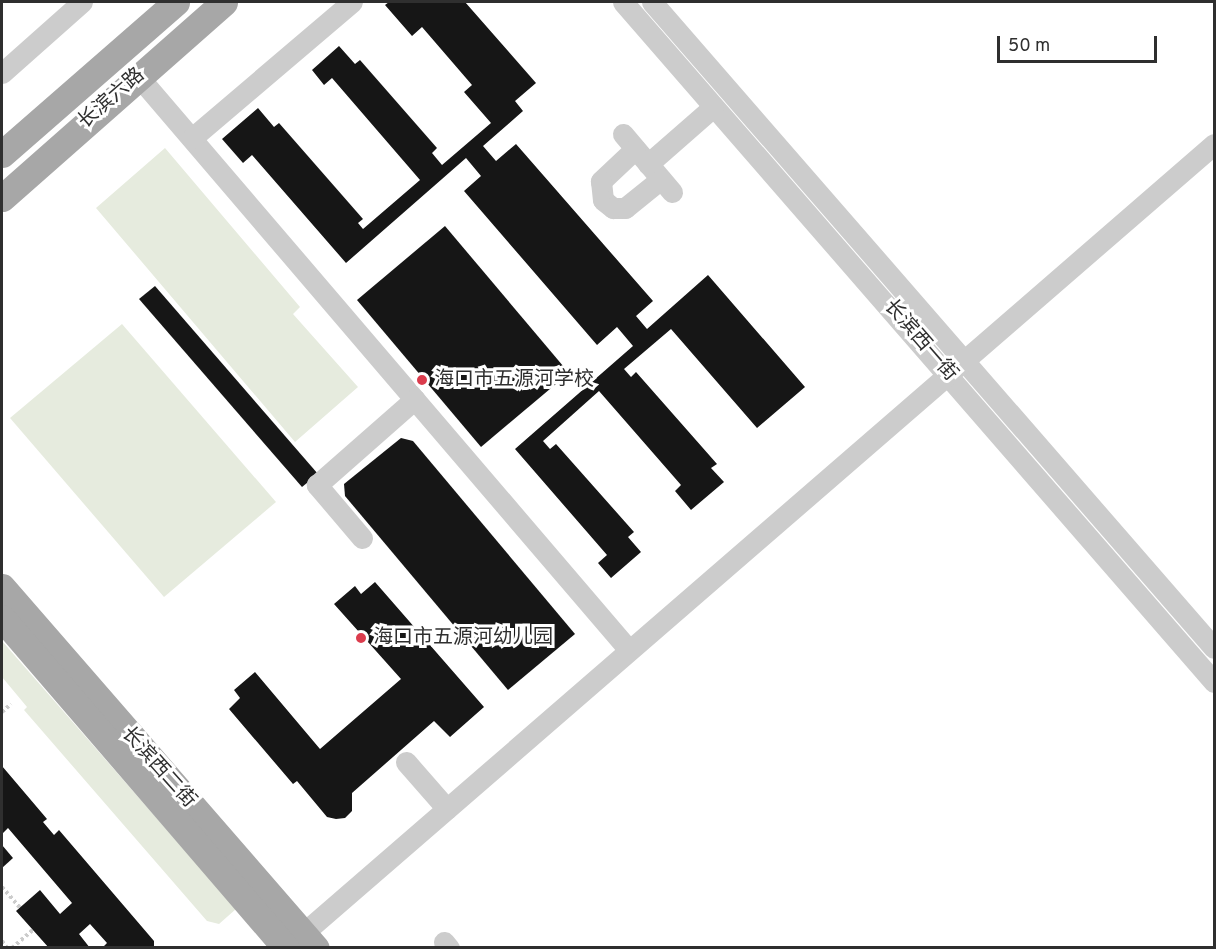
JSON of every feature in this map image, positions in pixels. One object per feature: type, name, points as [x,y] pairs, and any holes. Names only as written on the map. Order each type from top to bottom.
[{"type":"main road","name":"长滨六路","points":[[2,154],[176,2]]},
{"type":"main road","name":"长滨六路","points":[[2,198],[138,76],[225,2]]},
{"type":"main road","name":"长滨西二街","points":[[2,587],[298,944]]},
{"type":"main road","name":"长滨西二街","points":[[2,618],[298,944]]},
{"type":"street","points":[[2,73],[82,2]]},
{"type":"street","points":[[192,138],[352,2]]},
{"type":"street","name":"长滨西一街","points":[[623,2],[713,106],[1215,648]]},
{"type":"street","name":"长滨西一街","points":[[652,2],[1215,682]]},
{"type":"street","points":[[138,76],[629,650]]},
{"type":"street","points":[[648,164],[713,106]]},
{"type":"street","points":[[298,944],[447,809],[629,650],[1215,144]]},
{"type":"street","points":[[362,538],[317,485],[415,399]]},
{"type":"street","points":[[406,762],[447,809]]},
{"type":"path","points":[[2,711],[10,704]]},
{"type":"path","points":[[2,888],[20,908]]},
{"type":"path","points":[[12,948],[33,930]]},
{"type":"path","points":[[2,941],[7,948]]},
{"type":"shaded area","points":[[165,148],[300,307],[293,314],[358,387],[295,442],[96,208]]},
{"type":"shaded area","points":[[122,324],[276,502],[164,597],[10,418]]},
{"type":"shaded area","points":[[2,641],[236,909],[219,924],[207,921],[24,710],[27,707],[2,677]]},
{"type":"building","points":[[389,2],[465,2],[536,83],[515,101],[523,111],[483,146],[496,161],[516,144],[653,301],[636,316],[647,329],[708,275],[805,387],[757,428],[671,329],[624,369],[631,377],[636,372],[717,464],[711,468],[724,482],[691,510],[675,491],[681,485],[599,391],[543,441],[550,449],[556,444],[634,532],[628,537],[641,552],[611,578],[598,563],[607,555],[515,449],[633,346],[617,327],[597,345],[464,191],[481,176],[466,158],[346,263],[252,155],[243,163],[222,139],[258,108],[274,127],[279,123],[363,219],[358,223],[363,229],[420,180],[332,78],[324,85],[312,70],[339,46],[355,64],[360,60],[437,148],[432,153],[442,165],[491,123],[464,92],[472,85],[422,27],[412,36],[385,5]]},
{"type":"building","points":[[445,226],[569,373],[481,447],[357,300]]},
{"type":"building","points":[[155,286],[318,474],[302,487],[139,299]]},
{"type":"building","points":[[401,438],[413,441],[575,634],[508,690],[345,496],[344,484]]},
{"type":"building","name":"海口市五源河幼儿园","points":[[375,582],[484,707],[450,737],[434,721],[352,793],[352,811],[345,818],[336,819],[327,817],[297,781],[293,784],[229,709],[240,698],[234,690],[255,672],[320,749],[401,679],[334,604],[355,586],[361,594]]},
{"type":"building","points":[[2,766],[47,819],[43,822],[54,835],[59,830],[154,941],[154,948],[102,948],[107,943],[90,924],[79,934],[90,948],[49,948],[16,911],[40,890],[60,914],[72,903],[8,828],[2,834]]},
{"type":"building","points":[[2,845],[13,858],[2,868]]},
{"type":"place","name":"海口市五源河学校","points":[[422,380]]},
{"type":"place","name":"海口市五源河幼儿园","points":[[361,638]]}]
